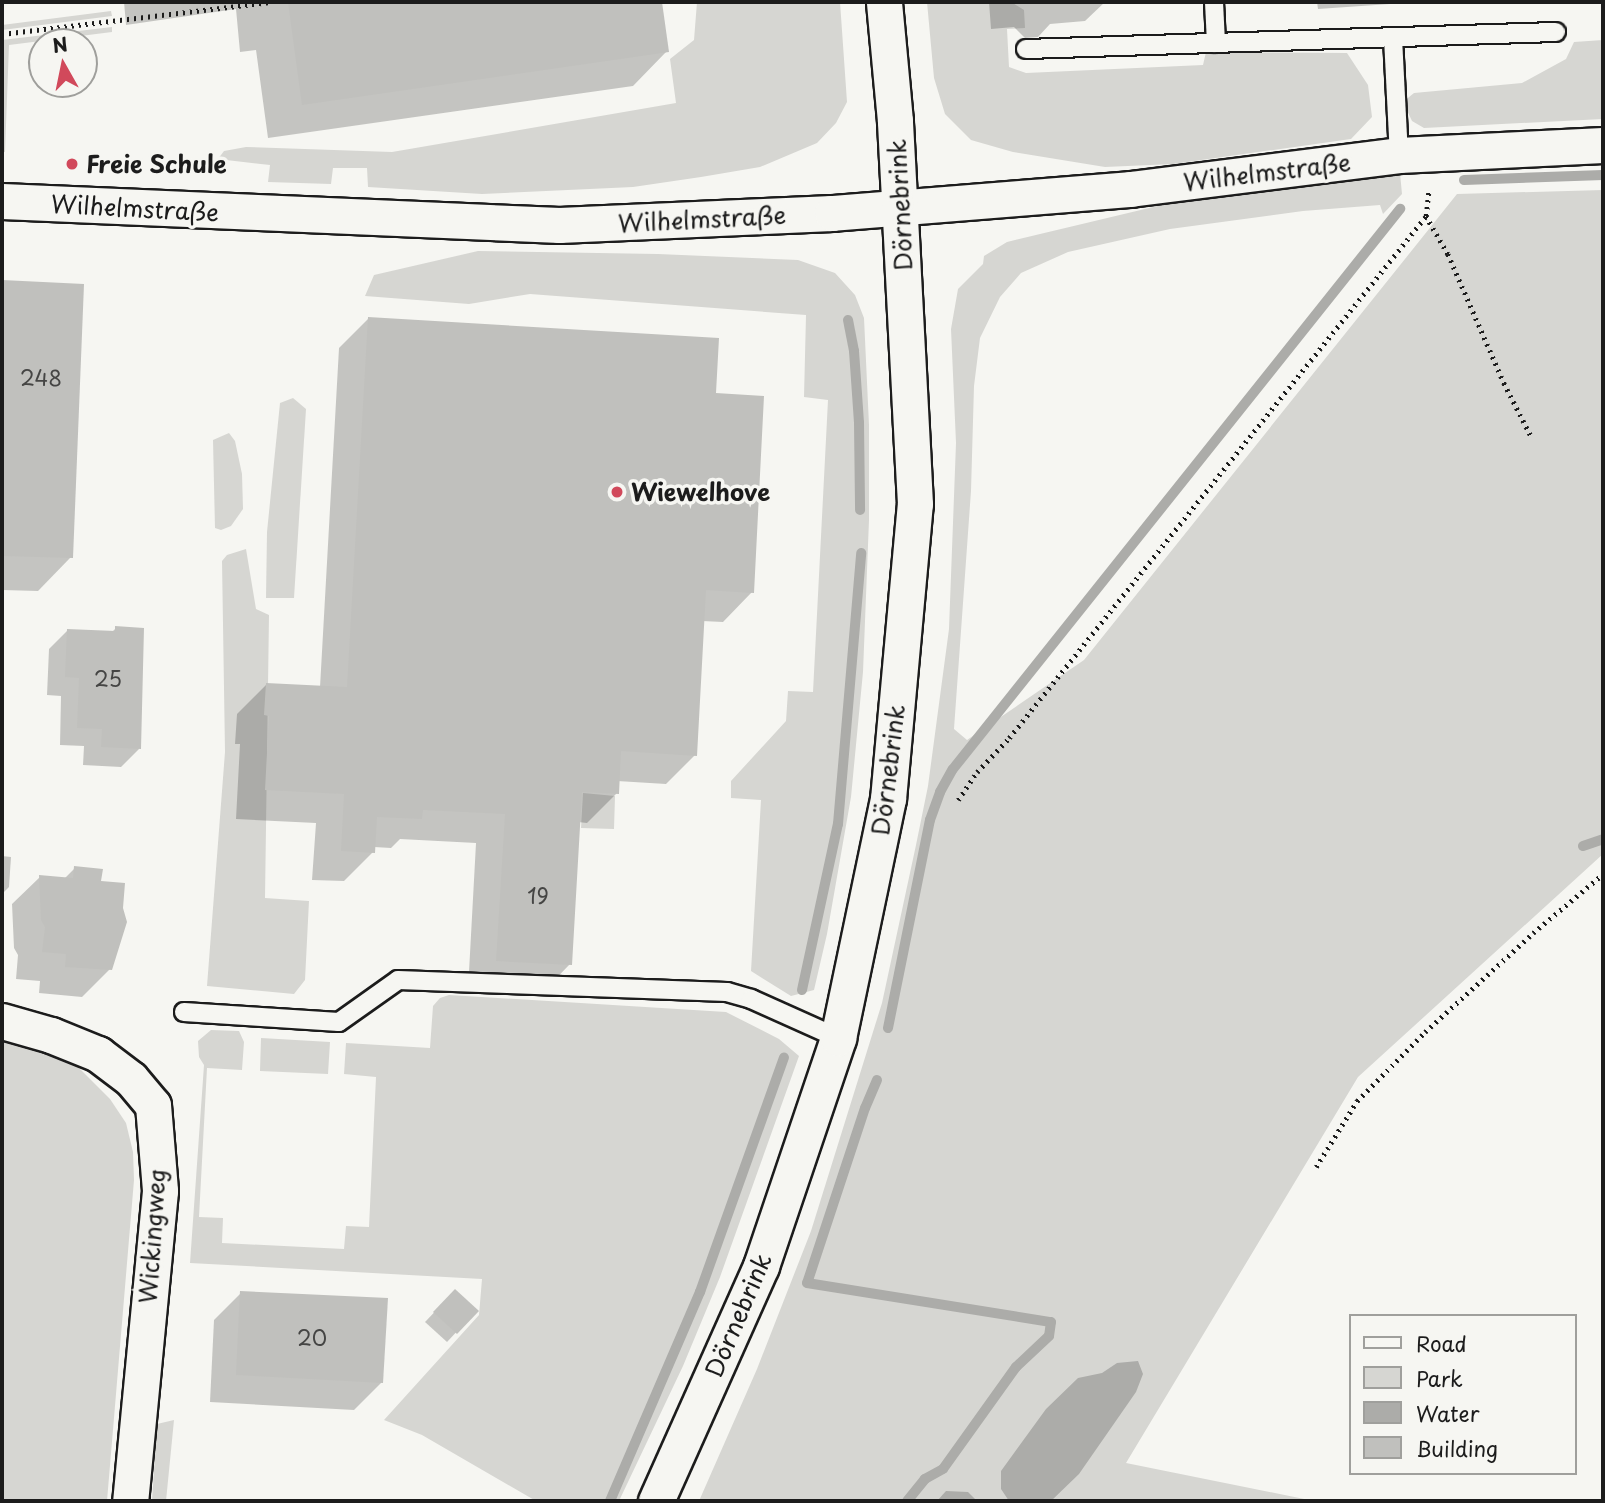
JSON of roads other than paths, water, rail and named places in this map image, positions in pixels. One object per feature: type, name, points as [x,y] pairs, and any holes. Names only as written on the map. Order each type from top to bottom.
[{"type":"street","name":"Dörnebrink","points":[[656,1501],[761,1266],[838,1038],[888,799],[915,504],[899,207],[884,2]]},
{"type":"street","name":"Wilhelmstraße","points":[[2,201],[559,225],[899,207],[1130,189],[1415,154],[1603,145]]},
{"type":"street","name":"Wickingweg","points":[[2,1021],[51,1035],[98,1054],[131,1079],[153,1105],[160,1191],[130,1501]]},
{"type":"lane","points":[[1214,2],[1216,43]]},
{"type":"lane","points":[[1026,49],[1556,32]]},
{"type":"lane","points":[[1393,37],[1415,154]]},
{"type":"lane","points":[[184,1012],[339,1022],[398,980],[727,992],[751,999],[838,1038]]},
{"type":"water","points":[[1138,1361],[1143,1374],[1136,1392],[1079,1474],[1051,1501],[1009,1501],[1001,1489],[1001,1471],[1046,1409],[1078,1378],[1102,1373],[1117,1363]]},
{"type":"water","points":[[946,1491],[968,1492],[977,1501],[937,1501]]},
{"type":"waterway","points":[[1464,180],[1603,175]]},
{"type":"waterway","points":[[888,1028],[930,820],[940,792],[953,769],[1400,209]]},
{"type":"waterway","points":[[848,320],[854,351],[859,423],[860,510]]},
{"type":"waterway","points":[[802,990],[838,824],[861,553]]},
{"type":"waterway","points":[[1583,846],[1603,839]]},
{"type":"waterway","points":[[610,1501],[700,1292],[784,1058]]},
{"type":"waterway","points":[[877,1080],[865,1108],[807,1283],[1051,1322],[1049,1336],[1016,1367],[943,1469],[925,1479],[907,1501]]},
{"type":"place","name":"Freie Schule","points":[[72,164]]},
{"type":"place","name":"Wiewelhove","points":[[617,492]]}]
